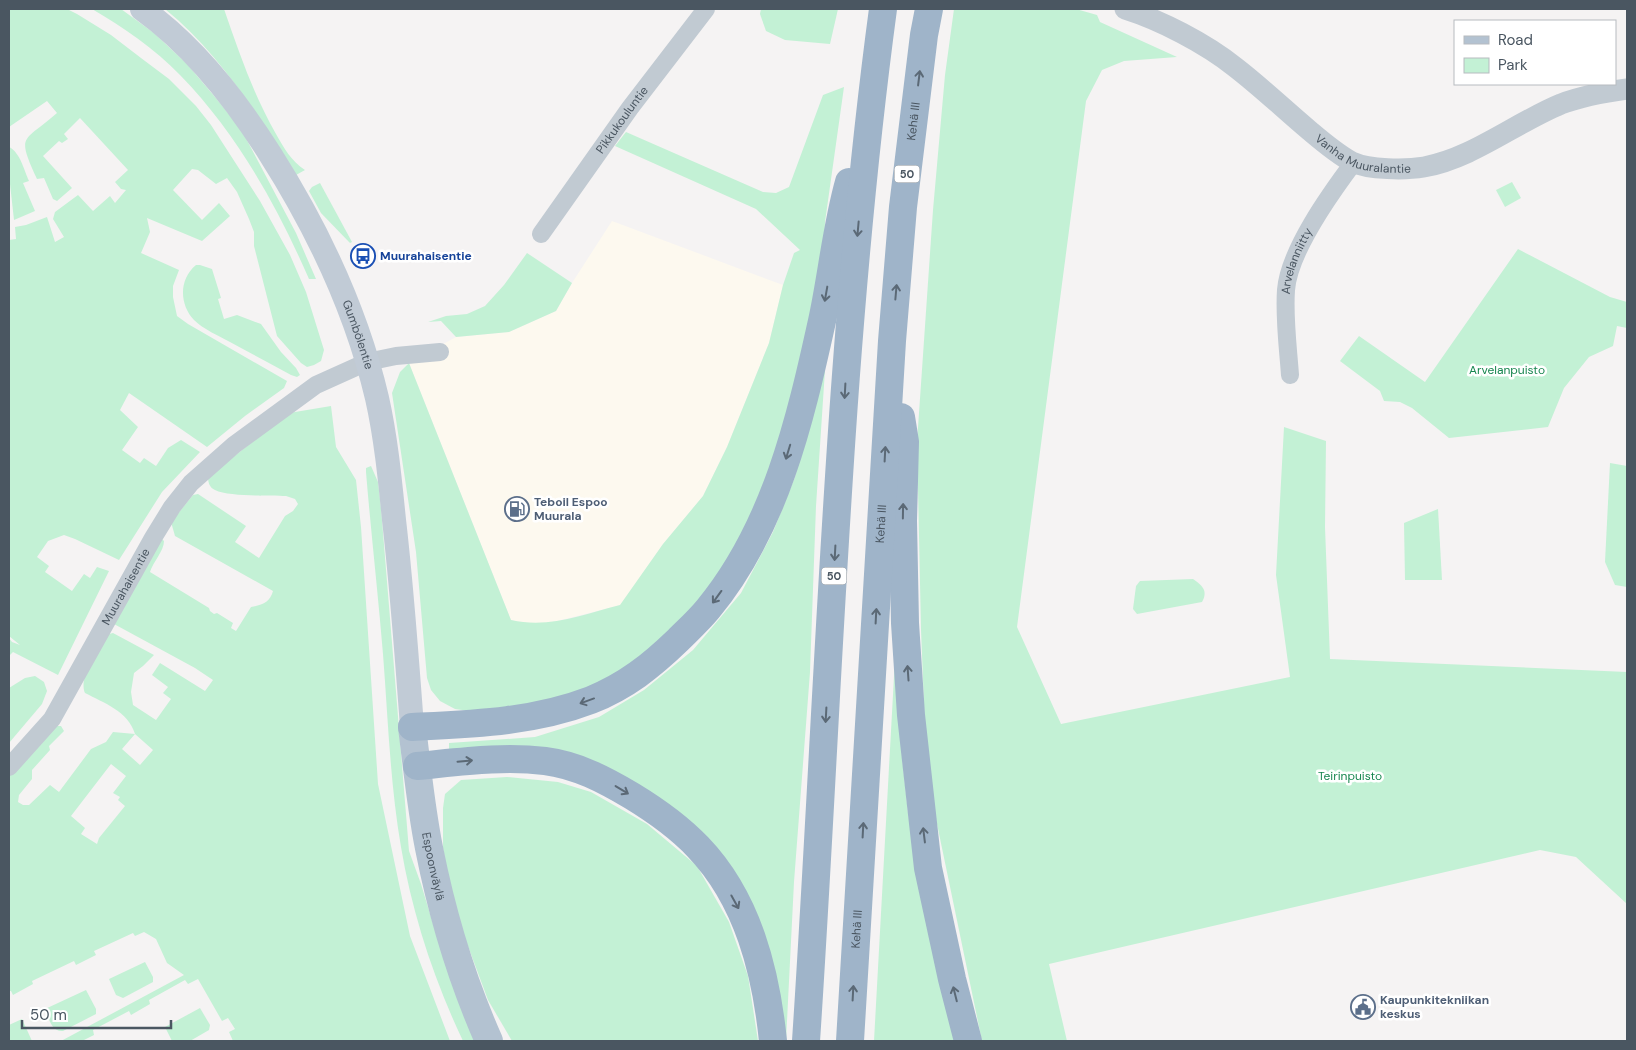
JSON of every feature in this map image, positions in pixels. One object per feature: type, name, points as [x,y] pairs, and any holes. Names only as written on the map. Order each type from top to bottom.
[{"type":"highway","name":"50","points":[[806,1041],[847,366],[869,111],[883,9]]},
{"type":"highway","name":"Kehä III","points":[[850,1041],[892,341],[903,207],[928,9]]},
{"type":"highway","points":[[412,727],[512,720],[562,709],[592,699],[631,680],[663,655],[708,609],[730,580],[752,542],[768,508],[802,406],[822,319],[841,211],[869,111]]},
{"type":"highway","points":[[892,341],[905,442],[903,521],[904,623],[915,754],[928,868],[952,979],[968,1041]]},
{"type":"highway","points":[[417,766],[505,758],[546,761],[574,767],[607,781],[672,823],[698,847],[719,873],[738,906],[753,941],[763,976],[770,1009],[773,1041]]},
{"type":"main road","name":"Gumbölentie","points":[[142,9],[190,50],[217,80],[254,129],[288,183],[317,236],[341,292],[367,362],[377,399],[383,434],[392,499],[412,727]]},
{"type":"main road","name":"Espoonväylä","points":[[412,727],[429,848],[447,924],[472,1002],[489,1041]]},
{"type":"main road","name":"Espoonväylä","points":[[472,1002],[497,1041]]},
{"type":"street","name":"Pikkukouluntie","points":[[541,234],[630,108],[706,9]]},
{"type":"street","name":"Vanha Muuralantie","points":[[1124,9],[1142,14],[1185,36],[1234,66],[1329,147],[1354,162],[1396,169],[1423,167],[1452,160],[1562,104],[1596,94],[1627,89]]},
{"type":"street","name":"Arvelanniitty","points":[[1290,375],[1286,290],[1291,267],[1311,226],[1354,162]]},
{"type":"street","name":"Muurahaisentie","points":[[9,767],[52,719],[153,538],[172,507],[191,483],[234,445],[316,386],[367,362],[396,356],[440,352]]},
{"type":"shaded area","points":[[612,221],[783,285],[769,343],[727,447],[703,496],[663,544],[621,605],[545,624],[511,620],[409,363],[456,337],[509,332],[556,311]]},
{"type":"green space","points":[[9,9],[67,9],[77,14],[111,35],[169,79],[196,106],[211,125],[260,201],[290,255],[306,292],[324,350],[321,361],[307,367],[301,363],[277,336],[254,246],[254,232],[237,192],[227,178],[216,184],[198,170],[192,169],[173,190],[202,220],[219,203],[230,216],[202,241],[147,218],[150,232],[141,253],[179,270],[173,286],[177,316],[287,381],[284,388],[207,447],[129,393],[120,410],[138,427],[122,450],[140,463],[144,458],[156,466],[168,448],[181,440],[200,452],[162,492],[119,560],[64,535],[48,541],[37,557],[49,566],[45,572],[72,591],[84,574],[90,578],[97,567],[109,571],[58,675],[13,652],[9,656],[9,638],[12,642],[20,645],[9,636],[9,240],[16,239],[15,227],[47,217],[55,242],[64,237],[53,219],[55,212],[78,195],[93,211],[110,196],[115,203],[126,190],[121,189],[115,182],[128,170],[80,118],[64,134],[68,139],[62,143],[59,141],[43,156],[72,188],[57,201],[53,199],[44,178],[37,179],[26,154],[26,140],[57,113],[47,101],[9,127]]},
{"type":"green space","points":[[92,9],[121,9],[154,33],[187,64],[215,97],[241,129],[296,233],[316,279],[309,279],[283,224],[254,171],[237,145],[200,97],[170,65],[149,47]]},
{"type":"green space","points":[[165,9],[224,9],[260,104],[288,154],[305,170],[296,175],[221,65]]},
{"type":"green space","points":[[761,9],[838,9],[830,44],[785,40],[766,31],[760,14]]},
{"type":"green space","name":"Teirinpuisto","points":[[954,9],[1076,9],[1097,15],[1100,22],[1177,57],[1124,61],[1102,70],[1086,101],[1017,627],[1061,724],[1290,677],[1276,575],[1284,427],[1326,441],[1325,527],[1330,659],[1627,672],[1627,904],[1576,857],[1540,850],[1049,964],[1067,1041],[982,1041],[931,795],[925,730],[921,630],[917,442],[933,210],[945,75]]},
{"type":"green space","points":[[844,87],[825,222],[824,248],[801,368],[774,460],[750,521],[719,579],[684,620],[615,679],[537,706],[469,711],[455,709],[440,701],[431,690],[427,678],[416,552],[392,393],[400,372],[409,363],[511,620],[539,623],[553,622],[620,605],[663,544],[703,496],[727,447],[769,343],[783,285],[794,253],[800,250],[756,209],[615,146],[626,132],[763,192],[776,193],[789,187],[823,95]]},
{"type":"green space","points":[[9,147],[19,157],[29,181],[23,183],[35,211],[14,220],[9,175]]},
{"type":"green space","points":[[1512,182],[1521,198],[1505,207],[1496,190]]},
{"type":"green space","points":[[320,183],[352,242],[350,243],[321,213],[309,191]]},
{"type":"green space","name":"Arvelanpuisto","points":[[1518,249],[1610,297],[1627,302],[1627,328],[1617,326],[1613,346],[1589,357],[1564,388],[1548,427],[1449,438],[1412,408],[1400,402],[1384,401],[1380,391],[1340,361],[1359,336],[1425,382]]},
{"type":"green space","points":[[527,253],[572,283],[556,311],[509,332],[456,337],[441,321],[428,322],[446,316],[467,314],[485,306],[504,285]]},
{"type":"green space","points":[[196,265],[212,269],[221,298],[218,299],[224,319],[237,315],[261,324],[300,375],[297,377],[291,375],[211,332],[194,320],[186,307],[183,292],[186,277]]},
{"type":"green space","points":[[825,370],[816,506],[810,672],[794,882],[786,1041],[757,916],[616,776],[449,751],[449,743],[535,737],[599,717],[644,690],[693,650],[741,593],[773,532],[795,477],[820,380]]},
{"type":"green space","points":[[331,406],[336,447],[356,480],[361,527],[378,784],[410,936],[450,1041],[233,1041],[229,1032],[235,1029],[228,1018],[222,1021],[198,979],[188,984],[185,980],[149,1000],[150,1004],[131,1015],[129,1011],[93,1030],[94,1035],[82,1041],[61,1041],[184,975],[167,963],[156,939],[144,932],[135,936],[133,933],[94,951],[96,955],[76,965],[74,961],[32,981],[33,984],[13,995],[9,991],[9,770],[56,726],[61,726],[64,731],[49,746],[50,750],[32,770],[32,779],[19,795],[18,802],[23,805],[29,805],[50,785],[59,792],[91,749],[106,742],[113,732],[135,734],[127,719],[115,709],[85,693],[84,680],[86,672],[105,635],[113,633],[154,655],[134,673],[131,692],[133,705],[156,720],[171,699],[163,693],[168,687],[152,675],[160,663],[205,691],[213,680],[195,668],[114,624],[161,538],[164,541],[164,545],[150,572],[209,608],[214,614],[217,613],[233,623],[231,628],[236,631],[251,607],[262,604],[270,598],[273,591],[175,536],[171,522],[193,495],[198,494],[246,526],[235,542],[259,558],[285,516],[293,511],[298,504],[295,499],[286,496],[239,495],[221,492],[212,488],[208,477],[289,413]],"holes":[[[135,734],[153,750],[140,765],[122,749]],[[111,764],[126,776],[113,793],[120,797],[118,800],[125,806],[99,838],[97,844],[81,834],[85,828],[71,816]]]},
{"type":"green space","points":[[1610,463],[1627,466],[1627,587],[1615,585],[1605,562]]},
{"type":"green space","points":[[371,466],[378,482],[381,508],[409,851],[445,963],[477,1041],[463,1041],[452,1018],[425,946],[411,897],[401,847],[392,775],[366,472],[366,468]]},
{"type":"green space","points":[[1438,509],[1442,580],[1405,580],[1404,523]]},
{"type":"green space","points":[[1193,579],[1204,589],[1205,595],[1202,602],[1137,614],[1133,609],[1136,586],[1140,581]]},
{"type":"green space","points":[[895,658],[908,813],[918,875],[954,1041],[874,1041]]},
{"type":"green space","points":[[35,676],[44,682],[47,691],[42,704],[9,743],[9,688],[25,678]]},
{"type":"green space","points":[[507,777],[558,782],[591,792],[647,824],[697,866],[729,922],[748,976],[758,1041],[512,1041],[488,1000],[462,930],[443,848],[445,794],[461,780]]},
{"type":"green space","points":[[145,962],[153,977],[153,982],[123,998],[116,995],[109,979]]},
{"type":"green space","points":[[86,990],[96,1009],[96,1014],[63,1031],[53,1027],[45,1009]]},
{"type":"green space","points":[[200,1008],[210,1025],[209,1030],[190,1041],[172,1041],[165,1027]]},
{"type":"green space","points":[[22,1019],[32,1041],[9,1041],[9,1025]]},
{"type":"place","name":"Muurahaisentie","points":[[363,256]]},
{"type":"place","name":"Teboil Espoo Muurala","points":[[517,509]]},
{"type":"place","name":"Kaupunkitekniikan keskus","points":[[1363,1007]]}]
